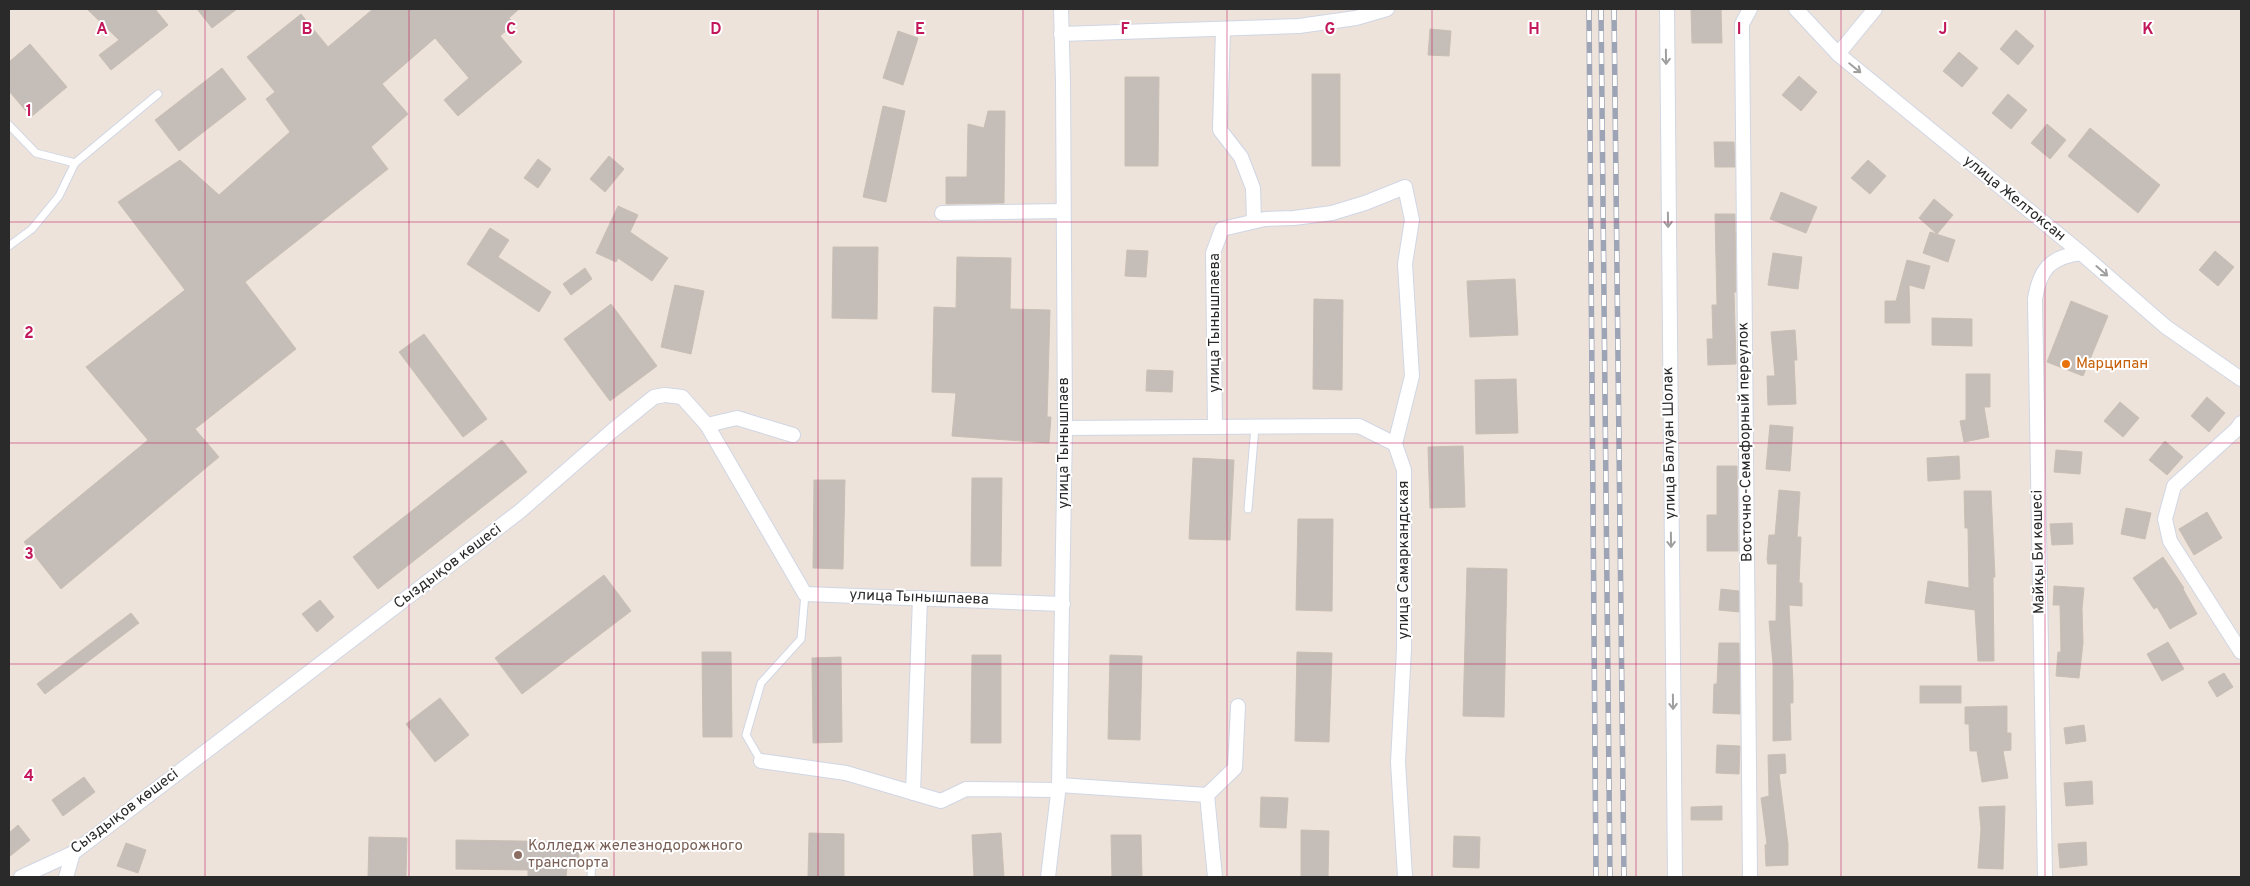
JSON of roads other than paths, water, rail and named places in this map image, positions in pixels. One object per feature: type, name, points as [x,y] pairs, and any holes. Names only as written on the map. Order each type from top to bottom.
[{"type":"street","name":"улица Тынышпаев","points":[[1048,877],[1058,788],[1063,604],[1065,428],[1064,82],[1061,9]]},
{"type":"street","points":[[1061,34],[1299,26],[1356,18],[1387,9]]},
{"type":"street","name":"улица Балуан Шолак","points":[[1667,9],[1675,877]]},
{"type":"street","name":"Восточно-Семафорный переулок","points":[[1750,9],[1742,24],[1750,877]]},
{"type":"street","name":"улица Желтоксан","points":[[1796,9],[1838,54],[2081,253],[2166,327],[2241,379]]},
{"type":"street","points":[[1838,54],[1875,9]]},
{"type":"street","points":[[1222,29],[1220,130],[1241,157],[1252,188],[1254,221]]},
{"type":"street","name":"улица Тынышпаева","points":[[1215,427],[1213,253],[1222,229],[1254,221],[1332,213],[1365,203],[1405,187],[1412,220],[1405,264],[1412,376],[1394,444]]},
{"type":"street","points":[[942,213],[1063,211]]},
{"type":"street","name":"Майқы Би көшесі","points":[[2045,877],[2035,299],[2038,280],[2046,267],[2062,256],[2081,253]]},
{"type":"street","name":"Сыздықов көшесі","points":[[22,877],[73,853],[520,512],[612,430],[654,397],[665,395],[682,397],[707,425],[805,594]]},
{"type":"street","points":[[707,425],[737,418],[793,435]]},
{"type":"street","points":[[2241,423],[2237,429],[2174,486],[2165,519],[2170,541],[2241,652]]},
{"type":"street","points":[[1065,428],[1359,426],[1394,444]]},
{"type":"street","name":"улица Самаркандская","points":[[1394,444],[1404,470],[1404,648],[1398,762],[1405,877]]},
{"type":"street","name":"улица Тынышпаева","points":[[805,594],[1063,604]]},
{"type":"street","points":[[914,793],[920,598]]},
{"type":"street","points":[[761,760],[846,774],[941,801],[966,789],[1058,788],[1207,795],[1235,768],[1238,706]]},
{"type":"street","points":[[1207,795],[1216,877]]},
{"type":"street","points":[[66,877],[73,853]]},
{"type":"lane","points":[[9,246],[32,229],[59,196],[75,163],[158,94]]},
{"type":"lane","points":[[9,125],[36,153],[75,163]]},
{"type":"lane","points":[[1248,509],[1255,427]]},
{"type":"lane","points":[[761,760],[746,735],[761,683],[801,639],[805,594]]},
{"type":"lane","points":[[591,877],[592,860]]},
{"type":"railway","points":[[1589,9],[1596,877]]},
{"type":"railway","points":[[1601,9],[1610,877]]},
{"type":"railway","points":[[1614,9],[1624,877]]},
{"type":"place","name":"Марципан","points":[[2066,364]]},
{"type":"place","name":"Колледж железнодорожного транспорта","points":[[518,855]]}]
